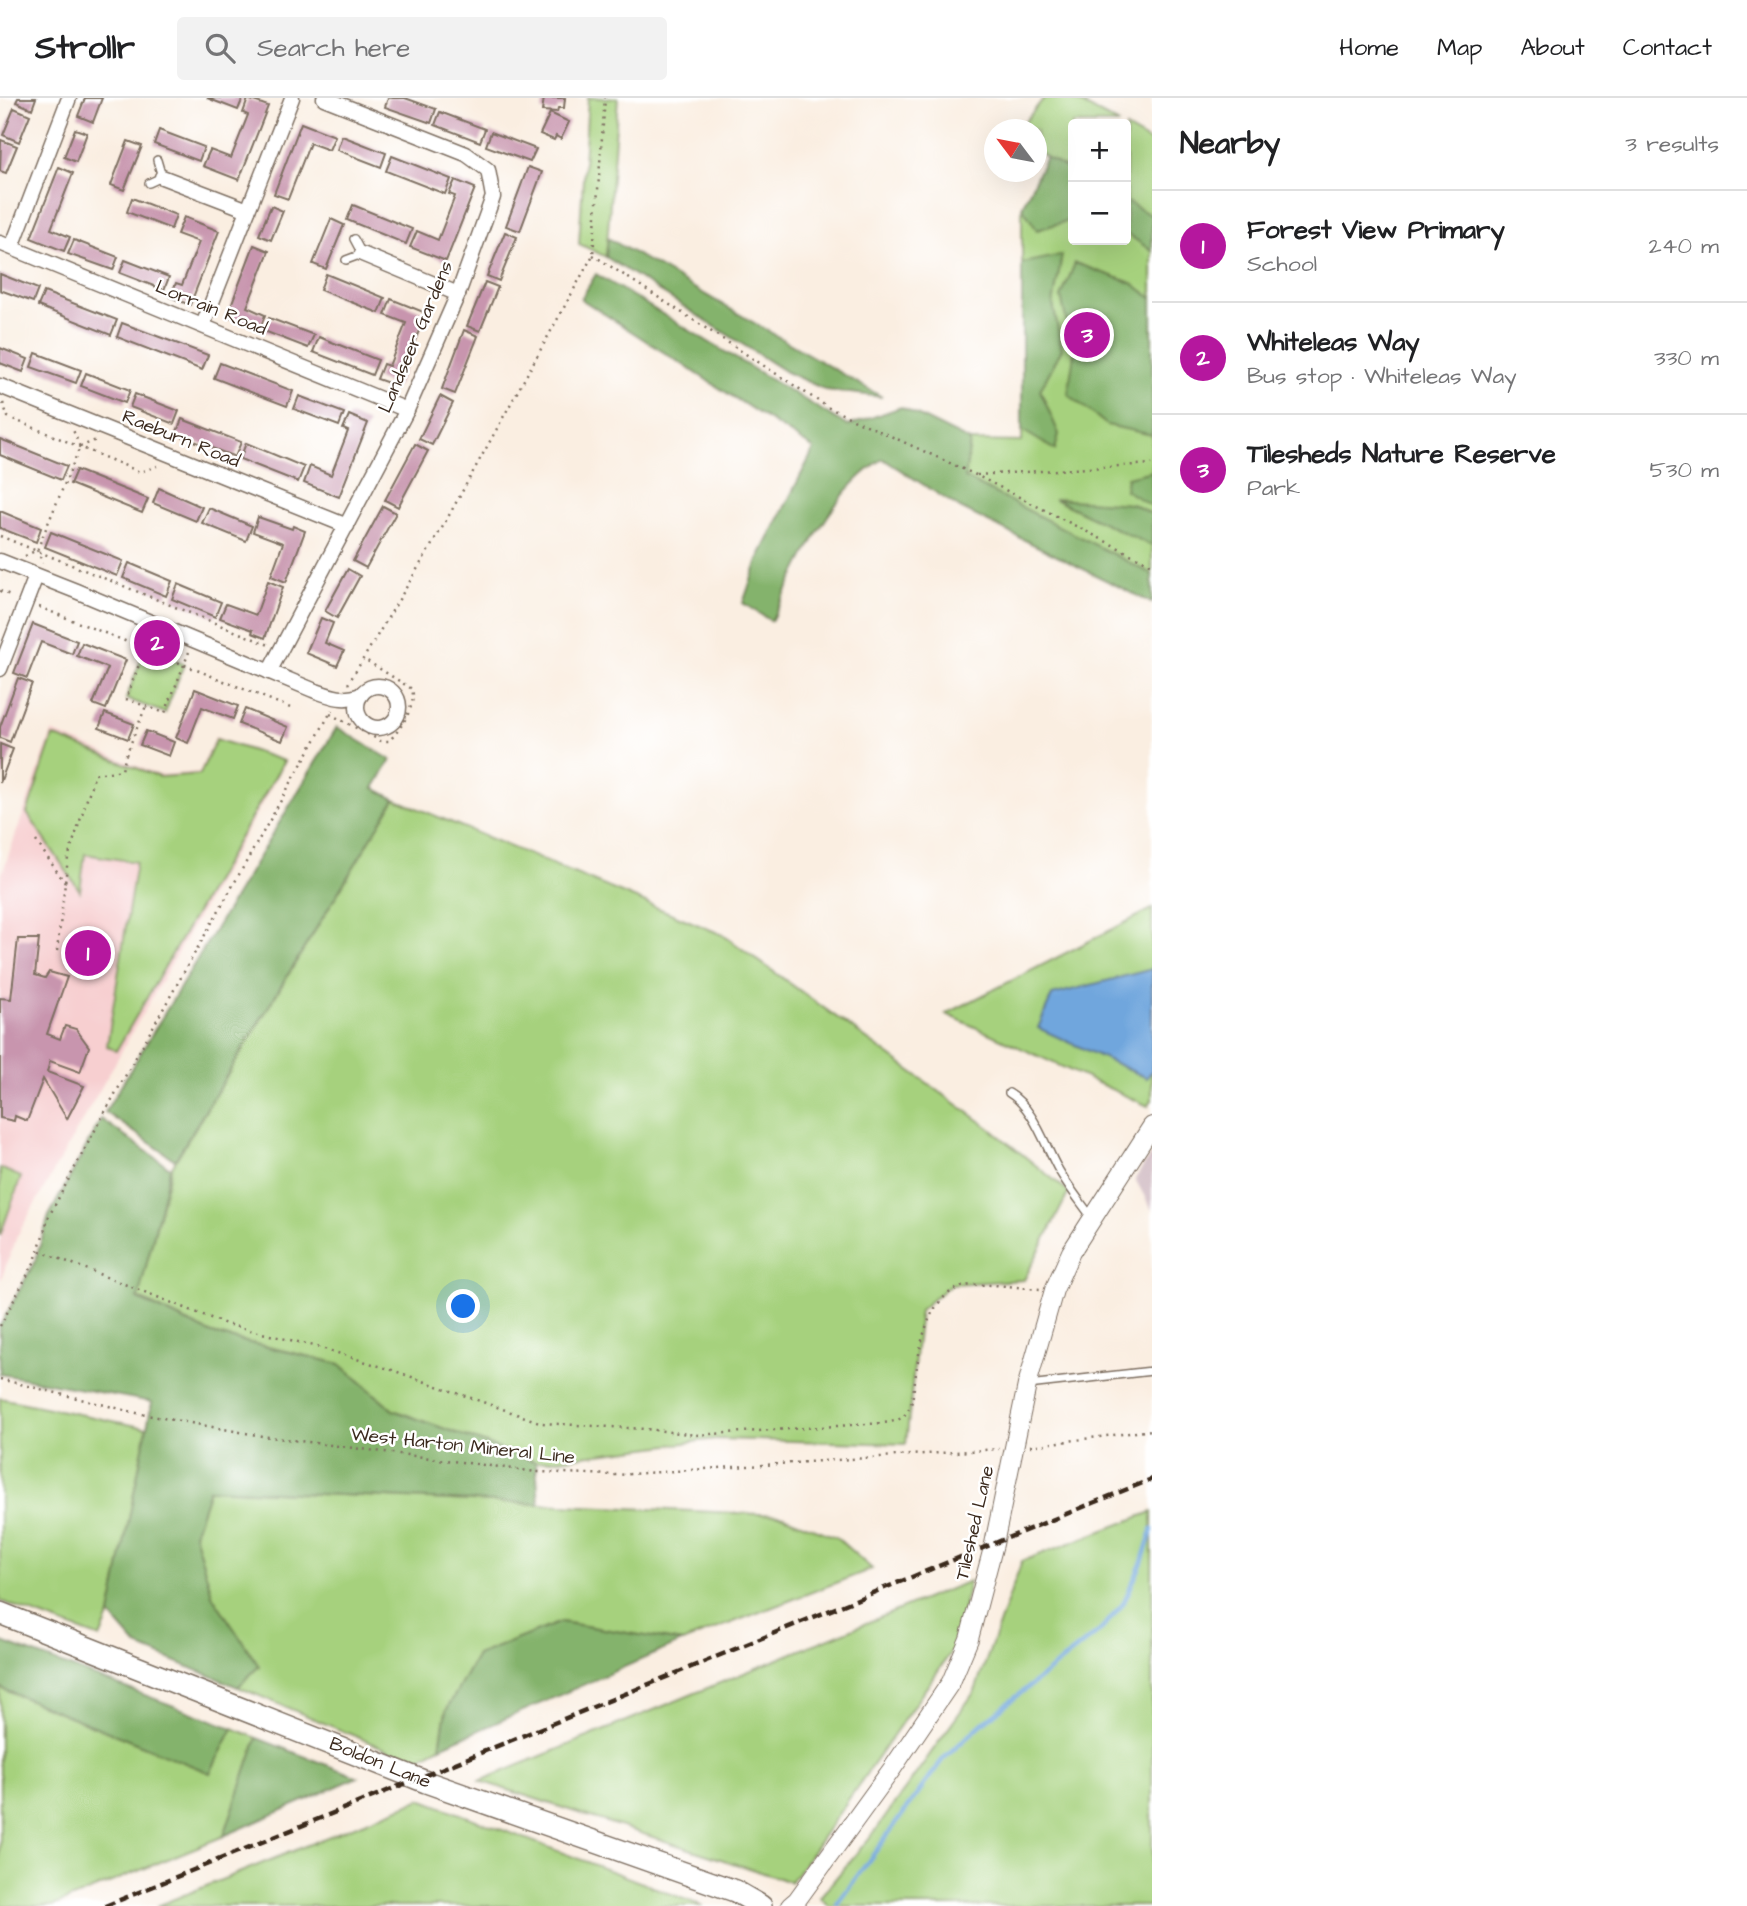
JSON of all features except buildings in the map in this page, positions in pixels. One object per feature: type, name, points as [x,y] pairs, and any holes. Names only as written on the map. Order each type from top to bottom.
[{"type":"main road","name":"Boldon Lane","points":[[0,1613],[426,1783],[735,1891],[761,1906]]},
{"type":"street","points":[[6,245],[69,98]]},
{"type":"street","points":[[203,325],[292,98]]},
{"type":"street","name":"Landseer Gardens","points":[[269,672],[408,410],[458,293],[493,197],[488,170],[466,154],[362,105],[324,98]]},
{"type":"street","points":[[155,180],[248,210]]},
{"type":"street","name":"Lorrain Road","points":[[6,245],[408,410]]},
{"type":"street","points":[[362,254],[458,293]]},
{"type":"street","name":"Raeburn Road","points":[[0,386],[347,526]]},
{"type":"street","points":[[0,561],[338,699],[369,726],[383,727],[395,719],[399,705],[394,693],[384,687],[371,687],[361,695],[338,699]]},
{"type":"street","points":[[0,669],[36,576]]},
{"type":"street","points":[[359,716],[361,695]]},
{"type":"street","name":"Tileshed Lane","points":[[790,1906],[892,1769],[951,1682],[969,1639],[994,1544],[1027,1385],[1054,1290],[1071,1252],[1152,1126]]},
{"type":"lane","points":[[155,180],[157,160]]},
{"type":"lane","points":[[346,260],[362,254],[354,239]]},
{"type":"lane","points":[[1009,1093],[1019,1099],[1046,1143],[1058,1169],[1092,1218]]},
{"type":"lane","points":[[1027,1385],[1152,1371]]},
{"type":"path","points":[[0,1326],[39,1250],[49,1216],[140,1047],[338,699],[442,528],[593,255],[605,98]]},
{"type":"path","points":[[593,255],[829,408],[976,475],[1152,565]]},
{"type":"path","points":[[0,393],[8,417],[141,472],[178,458]]},
{"type":"path","points":[[37,550],[80,447]]},
{"type":"path","points":[[976,475],[1152,464]]},
{"type":"path","points":[[0,536],[281,650]]},
{"type":"path","points":[[26,601],[293,709]]},
{"type":"path","points":[[145,649],[126,699],[165,713],[194,640]]},
{"type":"path","points":[[330,714],[381,741],[389,741],[395,735],[412,704],[412,689],[363,659]]},
{"type":"path","points":[[57,951],[68,858],[95,774],[122,770],[146,706]]},
{"type":"path","points":[[36,841],[65,883]]},
{"type":"path","points":[[39,1250],[226,1324],[392,1370],[530,1420],[696,1435],[901,1420],[912,1401],[927,1320],[930,1312],[945,1297],[965,1286],[1054,1290]]},
{"type":"path","name":"West Harton Mineral Line","points":[[0,1379],[141,1413],[262,1436],[537,1472],[616,1475],[1014,1448],[1152,1430]]},
{"type":"shaded area","points":[[52,732],[160,775],[199,772],[215,737],[286,761],[17,1236],[0,1282],[0,879]]},
{"type":"shaded area","points":[[1152,1153],[1152,1210],[1135,1179]]},
{"type":"green space","points":[[588,98],[618,98],[606,257],[579,244]]},
{"type":"green space","points":[[1044,98],[1071,98],[1110,119],[1068,119],[1068,245],[1131,245],[1131,131],[1152,143],[1152,603],[960,508],[970,441],[1022,442],[1022,207],[1034,182],[1047,182],[1047,119],[1027,119]]},
{"type":"green space","points":[[1047,158],[1068,169],[1068,221],[1037,230],[1022,207],[1034,182],[1047,182]]},
{"type":"green space","points":[[1131,204],[1152,216],[1152,251],[1131,236]]},
{"type":"green space","points":[[608,238],[882,397],[826,390],[786,372],[606,257]]},
{"type":"green space","points":[[1062,255],[1053,304],[1062,349],[1040,390],[1059,434],[1055,450],[1022,430],[1022,263]]},
{"type":"green space","points":[[1075,263],[1132,283],[1152,298],[1152,435],[1107,425],[1068,394],[1074,354],[1061,297]]},
{"type":"green space","points":[[596,274],[848,426],[901,407],[970,441],[965,478],[1152,574],[1152,603],[960,508],[883,459],[847,491],[831,511],[805,554],[771,621],[743,603],[758,560],[814,449],[581,299]]},
{"type":"green space","points":[[1152,471],[1152,506],[1125,490],[1127,477]]},
{"type":"green space","points":[[1054,499],[1132,504],[1152,514],[1152,546]]},
{"type":"green space","points":[[145,649],[184,664],[165,713],[126,699]]},
{"type":"green space","points":[[337,727],[391,760],[374,788],[395,799],[175,1160],[105,1112]]},
{"type":"green space","points":[[53,736],[160,777],[200,774],[216,739],[284,761],[116,1051],[107,1046],[136,862],[85,854],[80,891],[27,813]]},
{"type":"green space","points":[[395,799],[723,935],[987,1126],[1069,1192],[1024,1280],[951,1284],[920,1310],[906,1444],[716,1439],[536,1462],[393,1410],[340,1364],[212,1334],[138,1298],[171,1168]]},
{"type":"green space","points":[[1152,909],[1152,1100],[1148,1106],[946,1014]]},
{"type":"green space","points":[[101,1119],[170,1168],[138,1299],[212,1334],[340,1364],[393,1410],[536,1462],[539,1504],[209,1489],[194,1534],[213,1597],[259,1666],[238,1687],[137,1646],[110,1615],[152,1402],[0,1374],[0,1326],[35,1261],[49,1216]]},
{"type":"green space","points":[[0,1168],[21,1177],[0,1236]]},
{"type":"green space","points":[[0,1398],[147,1428],[110,1615],[100,1638],[0,1601]]},
{"type":"green space","points":[[209,1489],[781,1515],[836,1537],[872,1569],[682,1642],[561,1622],[477,1655],[446,1711],[440,1747],[414,1761],[238,1687],[258,1666],[213,1597],[194,1534]]},
{"type":"green space","points":[[1152,1512],[1152,1906],[829,1906],[820,1897],[876,1830],[975,1691],[1022,1561]]},
{"type":"green space","points":[[969,1581],[958,1642],[791,1882],[480,1781]]},
{"type":"green space","points":[[561,1622],[682,1642],[440,1747],[446,1711],[477,1655]]},
{"type":"green space","points":[[0,1641],[233,1728],[210,1773],[0,1688]]},
{"type":"green space","points":[[0,1688],[210,1773],[233,1728],[257,1738],[224,1836],[53,1906],[0,1906]]},
{"type":"green space","points":[[257,1738],[358,1777],[224,1836]]},
{"type":"green space","points":[[421,1799],[703,1906],[157,1906]]},
{"type":"water","points":[[1152,969],[1152,1070],[1147,1078],[1038,1028],[1052,995]]},
{"type":"waterway","points":[[837,1904],[943,1759],[983,1723],[1101,1630],[1123,1604],[1142,1562],[1152,1530]]},
{"type":"railway","points":[[105,1906],[1152,1479]]},
{"type":"place","name":"Tilesheds Nature Reserve","points":[[1087,335]]},
{"type":"place","name":"Whiteleas Way","points":[[157,643]]},
{"type":"place","name":"Forest View Primary","points":[[88,953]]}]
